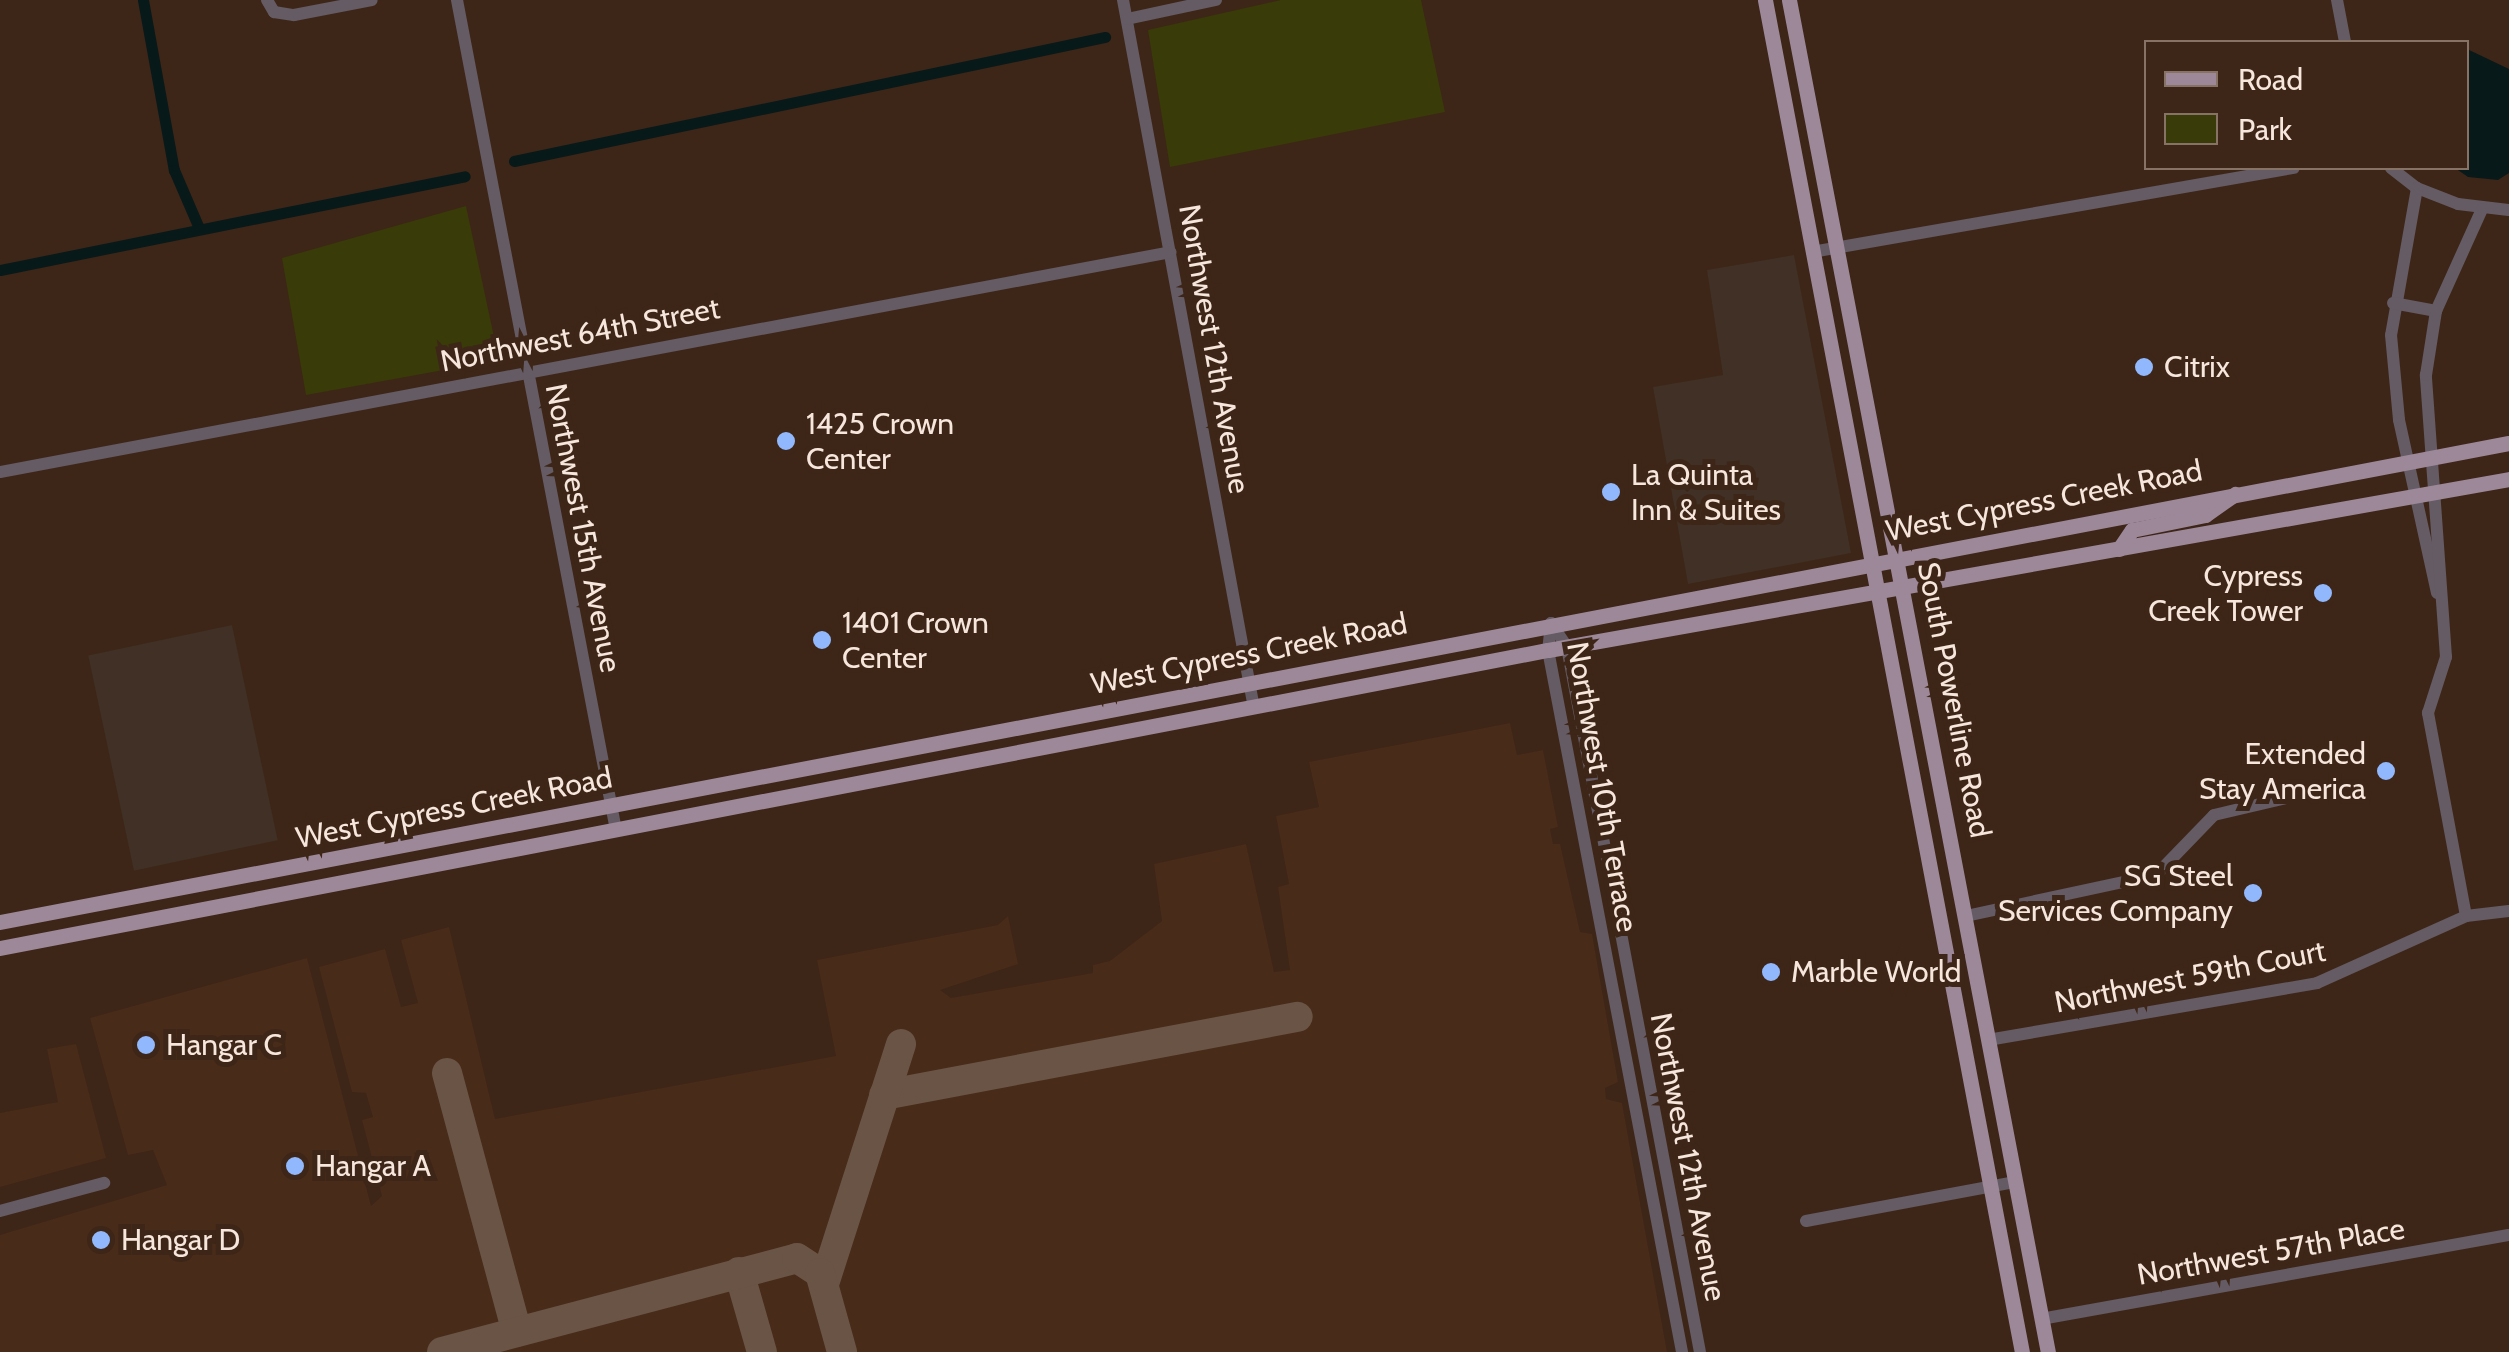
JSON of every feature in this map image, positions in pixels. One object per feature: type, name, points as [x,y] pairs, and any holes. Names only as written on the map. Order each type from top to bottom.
[{"type":"main road","name":"South Powerline Road","points":[[1765,0],[2022,1352]]},
{"type":"main road","name":"South Powerline Road","points":[[1790,0],[2048,1352]]},
{"type":"main road","name":"West Cypress Creek Road","points":[[0,922],[2509,442]]},
{"type":"main road","name":"West Cypress Creek Road","points":[[0,948],[1548,650],[2509,479]]},
{"type":"main road","points":[[2118,550],[2132,530],[2204,515],[2238,492]]},
{"type":"main road","points":[[812,792],[823,773],[845,760]]},
{"type":"main road","points":[[1925,844],[1959,878]]},
{"type":"main road","points":[[1958,1017],[1988,1040],[1968,1069]]},
{"type":"street","points":[[271,6],[294,15],[372,0]]},
{"type":"street","name":"Northwest 15th Avenue","points":[[458,0],[616,830]]},
{"type":"street","name":"Northwest 12th Avenue","points":[[1123,0],[1254,708]]},
{"type":"street","points":[[1127,19],[1216,0]]},
{"type":"street","points":[[2337,0],[2345,40]]},
{"type":"street","points":[[1812,252],[2283,170]]},
{"type":"street","points":[[2394,170],[2417,188],[2482,209],[2509,210]]},
{"type":"street","points":[[2417,188],[2393,304],[2407,461],[2438,598]]},
{"type":"street","points":[[2466,916],[2428,713],[2446,657],[2438,598],[2426,375],[2436,311],[2482,209]]},
{"type":"street","name":"Northwest 64th Street","points":[[0,472],[1171,252]]},
{"type":"street","points":[[2393,304],[2436,311]]},
{"type":"street","name":"Northwest 10th Terrace","points":[[1551,624],[1567,647],[1627,972]]},
{"type":"street","name":"Northwest 10th Terrace","points":[[1551,624],[1548,650],[1617,1016]]},
{"type":"street","points":[[1966,916],[2156,875],[2214,816],[2324,789]]},
{"type":"street","name":"Northwest 59th Court","points":[[1988,1040],[2317,983],[2466,916],[2509,911]]},
{"type":"street","points":[[1598,917],[1616,913]]},
{"type":"street","name":"Northwest 12th Avenue","points":[[1627,972],[1700,1352]]},
{"type":"street","name":"Northwest 12th Avenue","points":[[1617,1016],[1682,1352]]},
{"type":"street","points":[[0,1211],[104,1182]]},
{"type":"street","points":[[1806,1221],[2016,1182]]},
{"type":"street","name":"Northwest 57th Place","points":[[2041,1319],[2509,1235]]},
{"type":"street","points":[[1678,1331],[1696,1328]]},
{"type":"shaded area","points":[[2469,50],[2509,69],[2509,173],[2498,180],[2468,177],[2458,170],[2469,170]]},
{"type":"shaded area","points":[[1794,255],[1851,553],[1688,584],[1653,387],[1723,375],[1707,270]]},
{"type":"shaded area","points":[[232,625],[278,840],[134,871],[88,656]]},
{"type":"shaded area","points":[[1510,723],[1517,755],[1543,750],[1558,827],[1550,829],[1553,844],[1560,844],[1580,932],[1592,934],[1618,1082],[1605,1088],[1606,1099],[1622,1103],[1667,1352],[0,1352],[0,1235],[167,1185],[153,1150],[128,1155],[90,1018],[307,958],[371,1206],[382,1196],[362,1120],[373,1117],[366,1093],[352,1092],[319,967],[385,949],[401,1007],[418,1003],[401,940],[449,927],[495,1119],[836,1056],[817,960],[998,925],[1008,916],[1018,964],[940,990],[951,998],[1093,973],[1093,965],[1110,961],[1162,921],[1154,864],[1246,844],[1274,972],[1290,970],[1278,887],[1289,884],[1276,816],[1319,807],[1309,762]]},
{"type":"shaded area","points":[[76,1044],[106,1158],[0,1187],[0,1113],[58,1102],[47,1049]]},
{"type":"green space","points":[[1281,0],[1421,0],[1445,112],[1170,167],[1148,30]]},
{"type":"green space","points":[[466,206],[499,360],[306,395],[282,258]]},
{"type":"waterway","points":[[143,0],[174,170],[199,228]]},
{"type":"waterway","points":[[514,161],[1105,37]]},
{"type":"waterway","points":[[0,270],[465,176]]},
{"type":"taxiway","points":[[884,1095],[1298,1017]]},
{"type":"taxiway","points":[[824,1284],[901,1044]]},
{"type":"taxiway","points":[[447,1073],[517,1332]]},
{"type":"taxiway","points":[[442,1352],[797,1258],[820,1273],[842,1352]]},
{"type":"taxiway","points":[[739,1272],[762,1352]]},
{"type":"place","name":"Citrix","points":[[2144,367]]},
{"type":"place","name":"1425 Crown Center","points":[[786,441]]},
{"type":"place","name":"La Quinta Inn & Suites","points":[[1611,492]]},
{"type":"place","name":"Cypress Creek Tower","points":[[2323,593]]},
{"type":"place","name":"1401 Crown Center","points":[[822,640]]},
{"type":"place","name":"Extended Stay America","points":[[2386,771]]},
{"type":"place","name":"SG Steel Services Company","points":[[2253,893]]},
{"type":"place","name":"Marble World","points":[[1771,972]]},
{"type":"place","name":"Hangar C","points":[[146,1045]]},
{"type":"place","name":"Hangar A","points":[[295,1166]]},
{"type":"place","name":"Hangar D","points":[[101,1240]]}]
